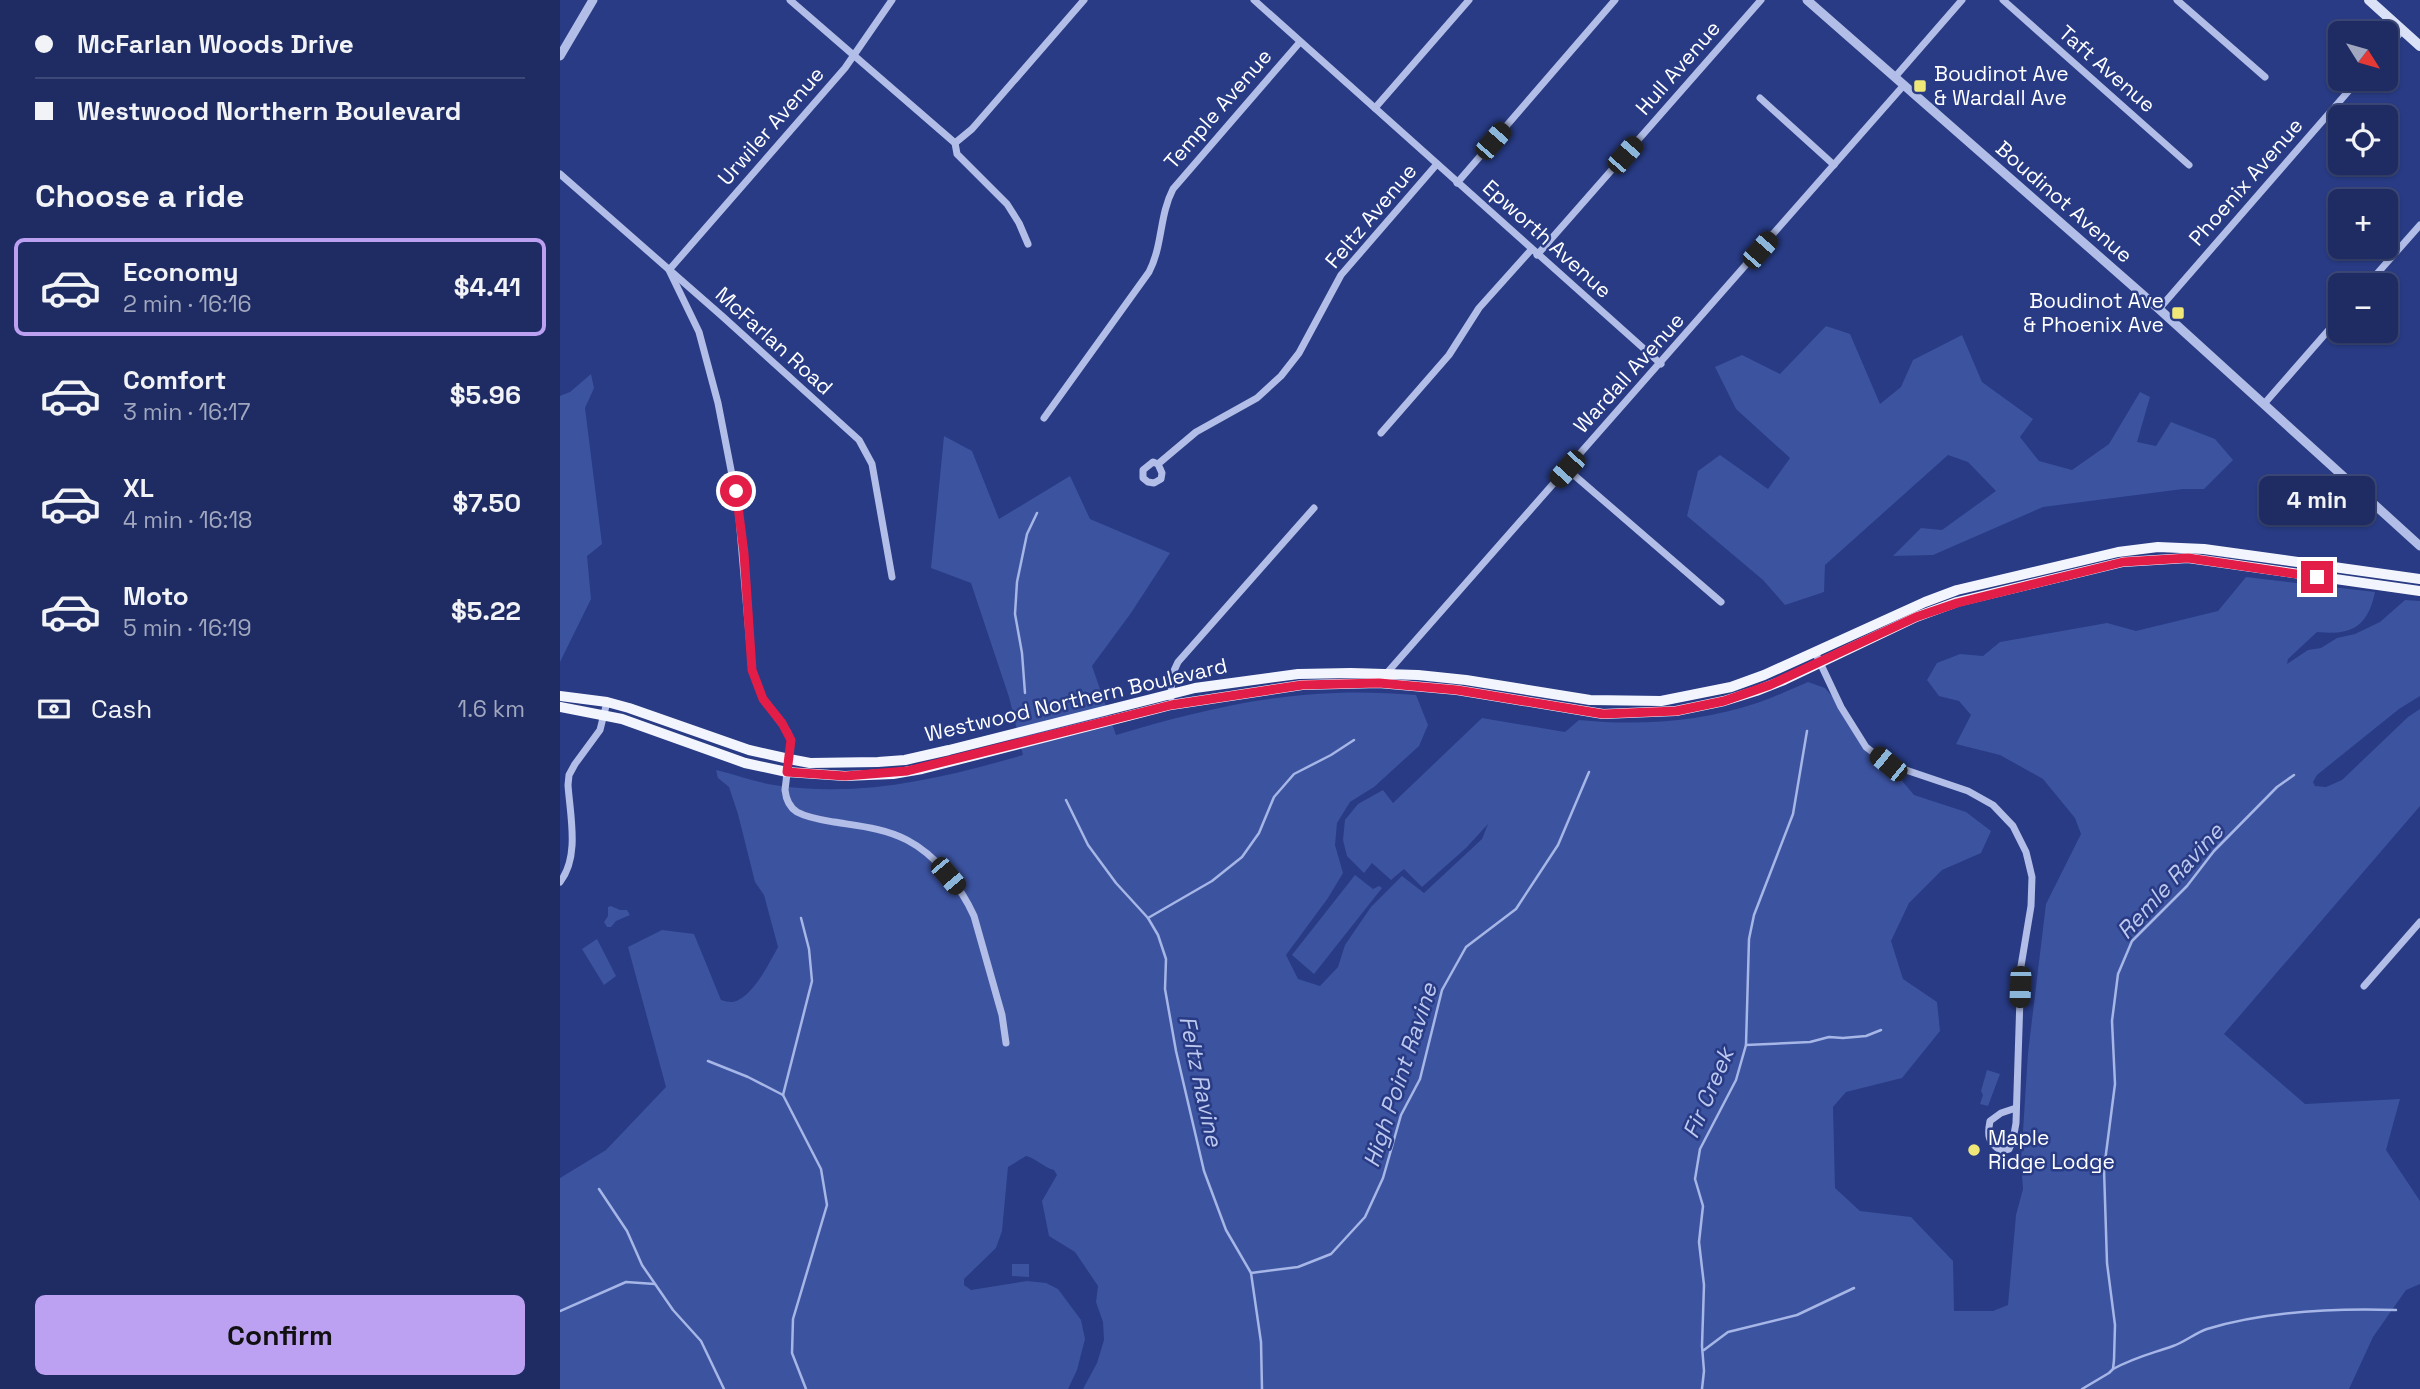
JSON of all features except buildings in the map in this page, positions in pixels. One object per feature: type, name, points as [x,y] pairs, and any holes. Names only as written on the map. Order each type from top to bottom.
[{"type":"main road","points":[[2369,0],[2420,46]]},
{"type":"main road","name":"Westwood Northern Boulevard","points":[[560,707],[604,715],[650,728],[745,763],[787,772],[856,776],[922,769],[1171,699],[1195,688],[1298,674],[1388,673],[1466,680],[1590,700],[1661,701],[1731,687],[1764,675],[1957,590],[2105,555],[2158,547],[2204,549],[2418,577]]},
{"type":"main road","points":[[2262,569],[2264,556]]},
{"type":"main road","name":"Westwood Northern Boulevard","points":[[560,695],[607,702],[749,750],[810,763],[843,764],[905,760],[1171,699],[1302,685],[1379,683],[1457,690],[1578,711],[1626,715],[1676,711],[1724,701],[1784,680],[1916,617],[1957,603],[2123,562],[2188,558],[2420,591]]},
{"type":"street","points":[[560,56],[593,0]]},
{"type":"street","points":[[790,0],[955,143],[957,154],[1014,213],[1028,244]]},
{"type":"street","name":"Urwiler Avenue","points":[[669,270],[830,86],[892,0]]},
{"type":"street","points":[[955,143],[972,129],[1084,0]]},
{"type":"street","points":[[1375,108],[1469,0]]},
{"type":"street","points":[[1457,183],[1615,0]]},
{"type":"street","name":"Hull Avenue","points":[[1381,433],[1449,355],[1479,308],[1534,252],[1761,0]]},
{"type":"street","name":"Boudinot Avenue","points":[[1807,0],[2159,309],[2420,545]]},
{"type":"street","points":[[1895,77],[1962,0]]},
{"type":"street","name":"Taft Avenue","points":[[2003,0],[2189,165]]},
{"type":"street","points":[[2177,0],[2265,78]]},
{"type":"street","name":"Epworth Avenue","points":[[1258,1],[1300,42],[1661,364]]},
{"type":"street","points":[[2398,36],[2403,30]]},
{"type":"street","name":"Temple Avenue","points":[[1044,418],[1149,272],[1158,252],[1163,212],[1173,188],[1300,42]]},
{"type":"street","name":"Wardall Avenue","points":[[1379,683],[1904,85]]},
{"type":"street","name":"Phoenix Avenue","points":[[2159,309],[2349,91]]},
{"type":"street","points":[[1760,98],[1834,164]]},
{"type":"street","name":"Feltz Avenue","points":[[1158,464],[1196,432],[1257,398],[1281,376],[1299,353],[1341,275],[1437,164]]},
{"type":"street","name":"McFarlan Road","points":[[560,174],[864,447],[872,464],[892,577]]},
{"type":"street","points":[[2378,273],[2420,225]]},
{"type":"street","points":[[669,270],[699,332],[718,403],[738,506],[752,670],[763,699],[791,740],[786,797],[791,807],[800,814],[881,829],[908,840],[934,861],[957,887],[974,916],[1002,1015],[1006,1043]]},
{"type":"street","points":[[2264,404],[2328,331]]},
{"type":"street","points":[[1567,469],[1721,603]]},
{"type":"street","points":[[1171,699],[1172,675],[1178,662],[1314,508]]},
{"type":"street","points":[[1815,652],[1845,715],[1866,747],[1888,764],[1968,791],[1993,806],[2013,826],[2026,852],[2032,877],[2031,906],[2021,966],[2016,1108],[2013,1140],[2009,1149],[2001,1151],[1991,1144],[1988,1135],[1990,1121],[2001,1113],[2016,1108]]},
{"type":"street","points":[[560,882],[571,858],[569,775],[600,730],[607,702]]},
{"type":"street","points":[[2364,986],[2420,922]]},
{"type":"shaded area","points":[[1826,326],[1850,334],[1880,404],[1901,387],[1913,360],[1962,335],[1982,382],[2033,419],[2020,437],[2039,461],[2072,470],[2109,444],[2140,392],[2150,397],[2137,442],[2156,446],[2171,422],[2215,439],[2233,460],[2204,489],[2183,489],[2043,507],[1933,555],[1893,556],[1921,528],[1942,530],[1996,491],[1968,462],[1948,455],[1825,565],[1824,592],[1785,605],[1763,580],[1687,516],[1698,471],[1720,455],[1768,489],[1790,458],[1736,409],[1715,367],[1742,355],[1780,374]]},
{"type":"shaded area","points":[[591,374],[594,388],[585,408],[602,544],[587,556],[591,599],[560,662],[560,396],[570,392]]},
{"type":"shaded area","points":[[944,436],[972,451],[999,519],[1070,476],[1090,519],[1170,553],[1092,666],[1116,735],[1197,713],[1280,697],[1346,693],[1416,695],[1428,725],[1419,746],[1374,787],[1350,802],[1337,823],[1335,845],[1343,873],[1286,955],[1298,979],[1320,986],[1338,967],[1345,945],[1371,907],[1402,876],[1424,893],[1482,839],[1488,824],[1466,848],[1422,887],[1404,869],[1391,880],[1372,863],[1364,873],[1347,856],[1343,840],[1345,820],[1358,804],[1383,790],[1393,803],[1482,718],[1565,732],[1579,720],[1624,723],[1669,721],[1714,715],[1764,701],[1808,682],[1825,688],[1841,707],[1855,732],[1888,764],[1914,795],[1966,812],[1991,831],[1981,853],[1942,870],[1909,903],[1891,941],[1903,979],[1937,1002],[1940,1031],[1902,1078],[1846,1092],[1833,1107],[1835,1188],[1860,1211],[1911,1217],[1953,1261],[1954,1311],[1993,1311],[2008,1305],[2016,1215],[2023,1189],[2021,1162],[2028,1053],[2046,904],[2081,834],[2075,818],[2043,779],[2000,755],[1956,744],[1971,715],[1959,701],[1939,696],[1927,680],[1937,663],[1960,654],[1983,656],[2000,642],[2107,623],[2136,631],[2218,611],[2246,577],[2375,592],[2363,621],[2349,630],[2317,632],[2288,659],[2287,664],[2308,650],[2321,648],[2337,638],[2355,634],[2380,622],[2405,600],[2420,601],[2420,696],[2399,709],[2317,775],[2313,782],[2315,786],[2326,787],[2342,780],[2408,717],[2420,709],[2420,806],[2224,1034],[2305,1104],[2400,1099],[2386,1150],[2420,1201],[2420,1284],[2406,1290],[2373,1337],[2349,1389],[1083,1389],[1097,1363],[1104,1340],[1103,1322],[1096,1302],[1098,1286],[1075,1252],[1049,1236],[1042,1201],[1057,1175],[1054,1170],[1026,1156],[1008,1167],[1002,1231],[996,1248],[964,1279],[964,1285],[971,1290],[1027,1281],[1046,1283],[1058,1289],[1081,1320],[1085,1339],[1077,1370],[1068,1389],[560,1389],[560,1178],[606,1150],[666,1087],[628,947],[662,930],[694,934],[721,1000],[732,1002],[739,1000],[753,988],[778,947],[764,895],[755,882],[729,787],[718,778],[716,770],[774,785],[869,788],[962,772],[1023,755],[1009,697],[971,583],[931,568]]},
{"type":"shaded area","points":[[1355,875],[1373,889],[1379,886],[1382,888],[1314,974],[1292,955]]},
{"type":"shaded area","points":[[608,907],[627,910],[630,915],[607,927],[604,922],[608,916]]},
{"type":"shaded area","points":[[597,939],[616,976],[604,985],[582,949]]},
{"type":"shaded area","points":[[1987,1070],[2000,1074],[1988,1106],[1980,1104]]},
{"type":"shaded area","points":[[1012,1264],[1029,1264],[1029,1277],[1012,1276]]},
{"type":"waterway","points":[[1025,693],[1015,614],[1017,582],[1027,534],[1037,513]]},
{"type":"waterway","name":"Fir Creek","points":[[1702,1389],[1704,1285],[1699,1242],[1703,1206],[1695,1179],[1700,1149],[1736,1080],[1746,1045],[1749,939],[1754,915],[1793,814],[1807,731]]},
{"type":"waterway","points":[[1148,918],[1212,881],[1242,857],[1259,833],[1274,797],[1294,774],[1354,740]]},
{"type":"waterway","name":"High Point Ravine","points":[[1251,1273],[1298,1267],[1331,1254],[1365,1217],[1383,1178],[1401,1115],[1420,1079],[1442,990],[1466,947],[1516,909],[1558,845],[1589,772]]},
{"type":"waterway","name":"Remle Ravine","points":[[2082,1389],[2109,1373],[2113,1369],[2114,1360],[2115,1325],[2107,1263],[2104,1169],[2115,1084],[2112,1021],[2118,974],[2132,941],[2187,886],[2214,851],[2277,787],[2294,775]]},
{"type":"waterway","name":"Feltz Ravine","points":[[1066,800],[1088,845],[1116,883],[1148,918],[1158,935],[1166,959],[1165,989],[1176,1051],[1204,1171],[1226,1230],[1251,1273],[1261,1342],[1262,1389]]},
{"type":"waterway","points":[[783,1095],[812,981],[809,949],[801,918]]},
{"type":"waterway","points":[[1746,1045],[1866,1036],[1881,1030]]},
{"type":"waterway","points":[[708,1061],[783,1095]]},
{"type":"waterway","points":[[783,1095],[821,1169],[827,1205],[793,1319],[792,1353],[806,1389]]},
{"type":"waterway","points":[[599,1189],[627,1231],[642,1265],[673,1310],[701,1341],[724,1389]]},
{"type":"waterway","points":[[560,1311],[626,1282],[655,1284]]},
{"type":"waterway","points":[[1704,1350],[1728,1332],[1797,1315],[1854,1288]]},
{"type":"waterway","points":[[2113,1369],[2203,1331],[2253,1318],[2301,1312],[2396,1310]]},
{"type":"place","name":"Boudinot Ave & Wardall Ave","points":[[1920,86]]},
{"type":"place","name":"Boudinot Ave & Phoenix Ave","points":[[2178,313]]},
{"type":"place","name":"Maple Ridge Lodge","points":[[1974,1150]]},
{"type":"route","points":[[736,491],[744,553],[752,670],[763,699],[782,723],[791,740],[787,772],[845,776],[893,774],[922,769],[1171,705],[1302,685],[1379,683],[1457,690],[1603,714],[1676,711],[1724,701],[1770,685],[1916,617],[1957,603],[2123,562],[2188,558],[2317,577]]}]
